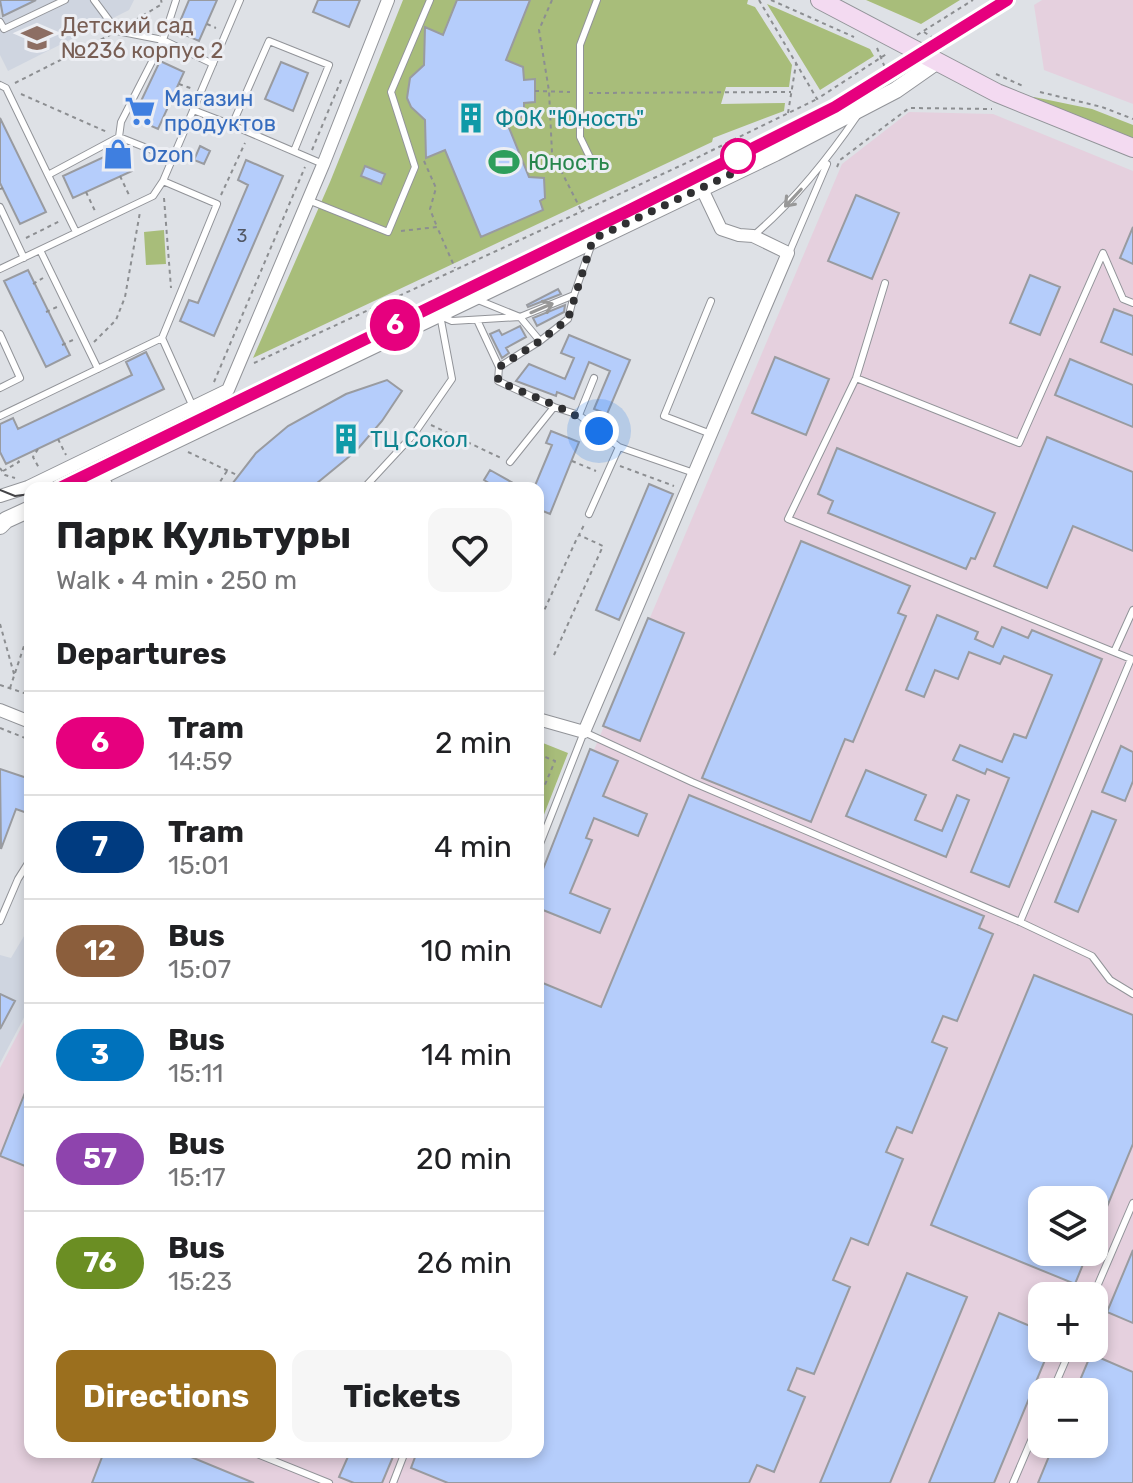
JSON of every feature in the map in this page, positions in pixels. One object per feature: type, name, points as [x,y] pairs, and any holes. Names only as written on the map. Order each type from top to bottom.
[{"type":"main road","points":[[820,0],[997,93],[1133,148]]},
{"type":"street","points":[[38,482],[228,390],[323,165],[388,0]]},
{"type":"street","points":[[107,482],[238,412],[862,109],[936,62]]},
{"type":"street","points":[[544,721],[584,732],[788,253],[753,236],[721,229],[702,189]]},
{"type":"street","points":[[228,390],[238,412]]},
{"type":"street","points":[[0,496],[24,488]]},
{"type":"street","points":[[2,519],[24,511]]},
{"type":"street","points":[[0,710],[24,720]]},
{"type":"lane","points":[[0,22],[4,29],[65,0]]},
{"type":"lane","points":[[94,0],[117,31],[163,40],[213,64]]},
{"type":"lane","points":[[119,137],[121,122],[163,40],[176,0]]},
{"type":"lane","points":[[0,269],[153,196],[163,181],[240,0]]},
{"type":"lane","points":[[308,200],[388,232],[415,167],[391,92],[430,0]]},
{"type":"lane","points":[[595,168],[580,137],[580,45],[597,0]]},
{"type":"lane","points":[[232,125],[269,41],[329,65],[294,151]]},
{"type":"lane","points":[[3,86],[76,232]]},
{"type":"lane","points":[[753,236],[777,215],[830,157],[862,109]]},
{"type":"lane","points":[[193,110],[323,165]]},
{"type":"lane","points":[[48,175],[119,137],[172,158]]},
{"type":"lane","points":[[788,253],[830,157]]},
{"type":"lane","points":[[0,416],[162,338],[217,204],[163,181]]},
{"type":"lane","points":[[0,207],[24,258]]},
{"type":"lane","points":[[499,367],[568,319],[593,239]]},
{"type":"lane","points":[[40,250],[98,369]]},
{"type":"lane","points":[[856,378],[1019,443],[1103,253],[1123,299],[1133,303]]},
{"type":"lane","points":[[885,283],[856,378],[788,519],[1131,659],[1020,922]]},
{"type":"lane","points":[[440,315],[452,321],[478,322],[520,317],[574,295]]},
{"type":"lane","points":[[475,299],[520,317],[540,341]]},
{"type":"lane","points":[[711,301],[664,416],[711,434]]},
{"type":"lane","points":[[370,482],[414,434],[452,379],[440,315]]},
{"type":"lane","points":[[478,322],[499,367],[498,381],[579,415],[619,447],[694,473]]},
{"type":"lane","points":[[0,334],[20,378],[0,388]]},
{"type":"lane","points":[[162,338],[193,407]]},
{"type":"lane","points":[[579,415],[594,378]]},
{"type":"lane","points":[[510,462],[554,407]]},
{"type":"lane","points":[[589,514],[619,447]]},
{"type":"lane","points":[[1114,652],[1133,610]]},
{"type":"lane","points":[[544,843],[584,732],[1092,956],[1110,980],[1133,994]]},
{"type":"lane","points":[[0,921],[24,870]]},
{"type":"lane","points":[[1099,1282],[1133,1203]]},
{"type":"lane","points":[[1013,1483],[1028,1448]]},
{"type":"lane","points":[[267,1458],[329,1483]]},
{"type":"lane","points":[[393,1483],[403,1458]]},
{"type":"path","points":[[3,86],[117,31],[162,4],[161,0]]},
{"type":"path","points":[[552,0],[539,30],[549,91],[552,153],[581,211]]},
{"type":"path","points":[[759,0],[817,99]]},
{"type":"path","points":[[771,0],[862,40]]},
{"type":"path","points":[[235,372],[817,99],[973,0]]},
{"type":"path","points":[[207,24],[226,33]]},
{"type":"path","points":[[923,31],[957,54]]},
{"type":"path","points":[[875,46],[882,57]]},
{"type":"path","points":[[787,114],[796,63]]},
{"type":"path","points":[[214,383],[345,72]]},
{"type":"path","points":[[994,73],[1022,85]]},
{"type":"path","points":[[179,84],[201,92]]},
{"type":"path","points":[[3,86],[119,137]]},
{"type":"path","points":[[535,91],[791,92]]},
{"type":"path","points":[[1036,91],[1102,107],[1133,119]]},
{"type":"path","points":[[834,175],[840,160],[909,108],[995,109]]},
{"type":"path","points":[[163,119],[185,128]]},
{"type":"path","points":[[217,204],[250,133]]},
{"type":"path","points":[[424,160],[436,188],[430,209],[456,270]]},
{"type":"path","points":[[120,176],[134,205]]},
{"type":"path","points":[[163,181],[173,312]]},
{"type":"path","points":[[86,192],[99,221]]},
{"type":"path","points":[[88,348],[116,320],[125,297],[142,201]]},
{"type":"path","points":[[17,243],[69,216]]},
{"type":"path","points":[[388,232],[437,227]]},
{"type":"path","points":[[33,284],[52,274]]},
{"type":"path","points":[[46,312],[66,303]]},
{"type":"path","points":[[62,345],[82,336]]},
{"type":"path","points":[[423,421],[510,462]]},
{"type":"path","points":[[58,439],[66,456]]},
{"type":"path","points":[[38,449],[33,457],[40,469]]},
{"type":"path","points":[[186,451],[237,475]]},
{"type":"path","points":[[17,459],[19,462],[1,470],[5,475],[19,479]]},
{"type":"path","points":[[572,461],[606,475]]},
{"type":"path","points":[[612,463],[686,491]]},
{"type":"path","points":[[220,482],[227,470]]},
{"type":"path","points":[[544,611],[589,514]]},
{"type":"path","points":[[554,655],[603,546],[579,535]]},
{"type":"path","points":[[0,624],[14,675]]},
{"type":"path","points":[[10,688],[24,646]]},
{"type":"path","points":[[0,685],[24,693]]},
{"type":"path","points":[[0,728],[24,738]]},
{"type":"path","points":[[544,756],[555,761],[544,787]]},
{"type":"shaded area","name":"Детский сад №236 корпус 2","points":[[0,0],[134,0],[129,10],[8,71],[0,55]]},
{"type":"shaded area","points":[[1042,0],[1133,0],[1133,104],[1044,70],[1034,5]]},
{"type":"shaded area","points":[[909,112],[993,114],[1133,171],[1133,1483],[0,1483],[0,1068],[24,1022],[24,1458],[544,1458],[544,867],[590,749],[594,750],[842,164]]},
{"type":"shaded area","points":[[24,936],[24,1017],[0,1063],[0,955],[11,958]]},
{"type":"green space","name":"Юность","points":[[403,0],[748,0],[747,4],[755,7],[792,65],[789,87],[726,87],[721,104],[785,103],[784,111],[713,138],[712,142],[253,358],[330,182]]},
{"type":"green space","points":[[866,0],[960,0],[921,24]]},
{"type":"green space","points":[[767,4],[870,49],[874,56],[820,90]]},
{"type":"green space","points":[[1033,99],[1092,109],[1133,125],[1133,140]]},
{"type":"green space","points":[[164,230],[166,264],[146,265],[144,232]]},
{"type":"green space","points":[[544,743],[568,753],[544,815]]},
{"type":"building","points":[[0,0],[36,0],[3,16]]},
{"type":"building","points":[[189,0],[217,0],[199,41],[176,31]]},
{"type":"building","points":[[318,0],[360,0],[349,27],[313,12]]},
{"type":"building","name":"ФОК \"Юность\"","points":[[457,0],[530,0],[506,60],[523,67],[524,80],[535,79],[535,102],[524,103],[524,116],[507,123],[529,177],[544,178],[545,198],[540,201],[543,210],[481,237],[445,150],[426,158],[425,120],[411,107],[407,98],[410,78],[424,65],[425,27],[443,35]]},
{"type":"building","points":[[160,61],[184,72],[158,129],[133,118]]},
{"type":"building","points":[[281,62],[308,73],[293,111],[265,99]]},
{"type":"building","points":[[0,118],[46,212],[20,224],[0,183]]},
{"type":"building","points":[[200,146],[210,151],[204,164],[194,160]]},
{"type":"building","points":[[121,149],[132,171],[73,198],[63,176]]},
{"type":"building","points":[[246,160],[283,176],[214,336],[180,321],[189,300],[198,303],[248,185],[238,180]]},
{"type":"building","points":[[365,166],[385,174],[381,184],[361,176]]},
{"type":"building","points":[[856,195],[899,213],[872,279],[828,261]]},
{"type":"building","points":[[1133,227],[1133,264],[1120,258]]},
{"type":"building","points":[[28,270],[70,355],[46,367],[4,281]]},
{"type":"building","points":[[1030,275],[1060,287],[1040,335],[1010,323]]},
{"type":"building","points":[[558,289],[561,294],[528,307],[527,305]]},
{"type":"building","points":[[565,305],[564,312],[537,326],[533,318]]},
{"type":"building","points":[[1114,309],[1133,316],[1133,355],[1101,342]]},
{"type":"building","points":[[520,326],[526,337],[506,348],[509,353],[502,358],[490,334],[499,330],[502,335]]},
{"type":"building","points":[[569,335],[630,360],[607,414],[594,409],[610,371],[589,362],[574,399],[557,392],[556,396],[516,381],[529,364],[565,379],[574,358],[561,353]]},
{"type":"building","points":[[146,352],[164,389],[6,464],[0,452],[0,424],[13,418],[18,429],[132,375],[126,362]]},
{"type":"building","points":[[775,357],[829,379],[806,435],[752,413]]},
{"type":"building","points":[[1070,359],[1133,385],[1133,427],[1055,395]]},
{"type":"building","points":[[387,380],[402,391],[356,451],[318,482],[234,482],[256,453],[288,426],[346,394]]},
{"type":"building","points":[[551,431],[579,442],[550,514],[544,512],[544,482],[537,482],[552,445],[546,443]]},
{"type":"building","points":[[1047,437],[1133,472],[1133,551],[1073,526],[1047,588],[994,566]]},
{"type":"building","points":[[837,448],[995,513],[975,559],[971,558],[966,569],[828,513],[833,501],[818,494]]},
{"type":"building","points":[[490,470],[511,482],[487,482],[484,480]]},
{"type":"building","points":[[649,484],[673,494],[619,620],[596,610]]},
{"type":"building","points":[[801,541],[910,586],[898,613],[906,616],[853,742],[845,739],[811,822],[702,778]]},
{"type":"building","points":[[937,615],[978,632],[975,639],[993,647],[1002,627],[1028,638],[1032,630],[1102,659],[1009,887],[971,872],[1009,778],[987,769],[985,774],[953,760],[960,745],[1002,762],[1014,734],[1026,738],[1052,675],[1004,656],[1000,664],[969,652],[958,679],[935,670],[924,697],[906,690]]},
{"type":"building","points":[[648,618],[684,633],[640,741],[603,726]]},
{"type":"building","points":[[1121,746],[1133,752],[1133,781],[1125,801],[1102,792]]},
{"type":"building","points":[[590,749],[618,761],[603,796],[647,814],[638,836],[594,818],[586,838],[592,840],[570,893],[610,909],[600,933],[544,910],[544,867]]},
{"type":"building","points":[[0,769],[24,777],[24,812],[16,809],[1,849]]},
{"type":"building","points":[[866,770],[926,795],[915,820],[942,831],[957,795],[969,800],[946,857],[846,816]]},
{"type":"building","points":[[689,795],[984,916],[979,928],[993,934],[957,1021],[943,1016],[932,1042],[947,1048],[912,1133],[897,1127],[886,1152],[903,1159],[868,1245],[851,1238],[833,1280],[850,1287],[814,1374],[797,1368],[788,1390],[805,1397],[774,1472],[757,1465],[749,1483],[448,1483],[411,1468],[415,1458],[544,1458],[544,983],[601,1007]]},
{"type":"building","points":[[1092,811],[1116,820],[1078,912],[1055,902]]},
{"type":"building","points":[[1034,975],[1133,1015],[1133,1144],[1108,1204],[1108,1186],[1028,1186],[1028,1265],[931,1225]]},
{"type":"building","points":[[0,994],[15,1001],[0,1029]]},
{"type":"building","points":[[24,1095],[24,1166],[0,1156]]},
{"type":"building","points":[[1133,1250],[1133,1323],[1108,1312]]},
{"type":"building","points":[[1031,1266],[1082,1266],[1076,1282]]},
{"type":"building","points":[[907,1273],[967,1297],[890,1483],[820,1483]]},
{"type":"building","points":[[999,1313],[1028,1325],[1028,1362],[1044,1362],[1038,1378],[1028,1378],[1028,1401],[994,1483],[929,1483]]},
{"type":"building","points":[[1108,1361],[1133,1372],[1133,1483],[1038,1483],[1048,1458],[1108,1458],[1108,1378],[1081,1378],[1088,1362]]},
{"type":"building","points":[[102,1458],[194,1458],[254,1483],[92,1483]]},
{"type":"building","points":[[347,1458],[392,1458],[382,1483],[354,1483],[339,1477]]},
{"type":"tram line","points":[[72,482],[835,107],[1007,0]]},
{"type":"tram line","name":"6","points":[[72,482],[835,107],[1007,0]]},
{"type":"tram line","points":[[0,490],[15,496],[24,495]]},
{"type":"place","name":"Детский сад №236 корпус 2","points":[[37,38]]},
{"type":"place","name":"Магазин продуктов","points":[[140,111]]},
{"type":"place","name":"ФОК \"Юность\"","points":[[471,118]]},
{"type":"place","name":"Ozon","points":[[118,154]]},
{"type":"place","name":"Юность","points":[[504,162]]},
{"type":"place","name":"ТЦ Сокол","points":[[346,439]]},
{"type":"route","points":[[599,431],[579,415],[498,381],[499,367],[568,319],[593,239],[744,168],[738,156]]}]
